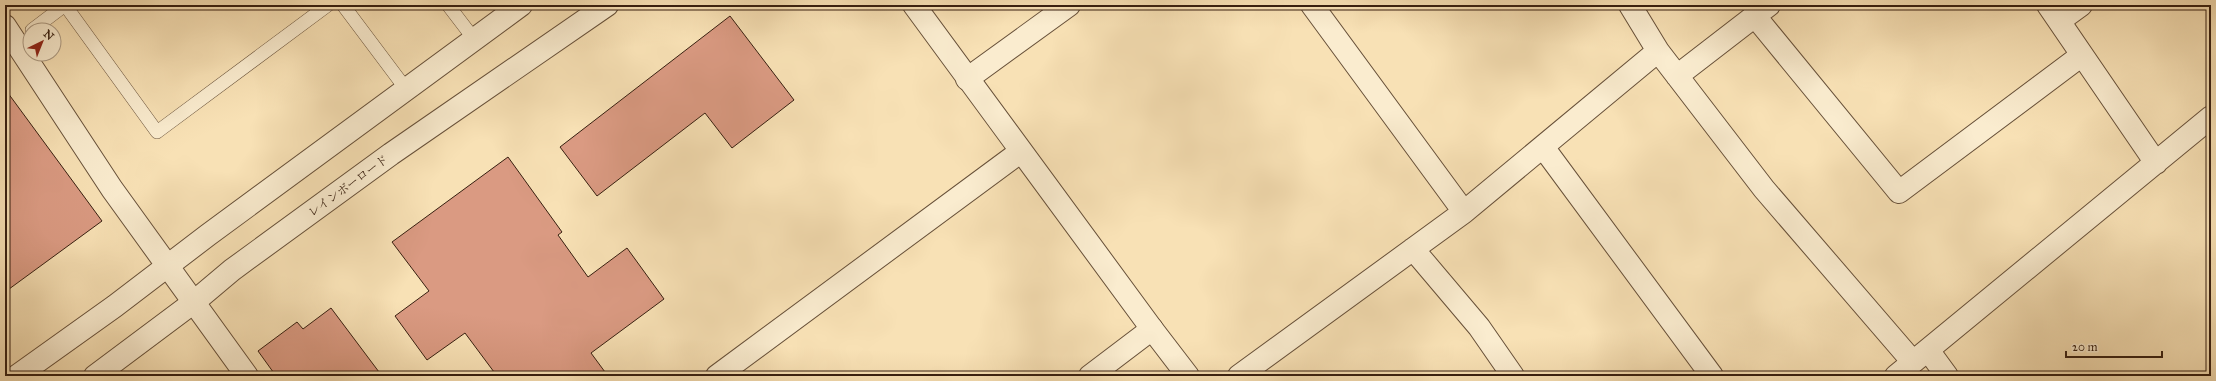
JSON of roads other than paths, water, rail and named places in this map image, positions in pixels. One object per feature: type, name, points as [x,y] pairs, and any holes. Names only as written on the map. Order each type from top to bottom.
[{"type":"street","points":[[17,376],[116,306],[168,265],[521,5]]},
{"type":"street","name":"レインボーロード","points":[[95,376],[194,302],[232,270],[391,154],[607,5]]},
{"type":"street","points":[[914,5],[1020,152],[1188,376]]},
{"type":"street","points":[[967,79],[1069,5]]},
{"type":"street","points":[[1312,5],[1464,212]]},
{"type":"street","points":[[1630,5],[1658,51],[1764,189],[1921,356],[1947,376]]},
{"type":"street","points":[[2081,5],[2053,13],[2156,163]]},
{"type":"street","points":[[1677,76],[1761,10],[1899,192],[2082,55]]},
{"type":"street","points":[[21,32],[112,189],[247,376]]},
{"type":"street","points":[[1238,376],[1464,212],[1658,51]]},
{"type":"street","points":[[1896,376],[2211,117]]},
{"type":"street","points":[[1544,147],[1712,376]]},
{"type":"street","points":[[717,376],[1020,152]]},
{"type":"street","points":[[1413,249],[1479,327],[1513,376]]},
{"type":"street","points":[[1090,376],[1152,329]]},
{"type":"lane","points":[[21,32],[65,5],[157,132],[328,5]]},
{"type":"lane","points":[[343,5],[406,89]]},
{"type":"lane","points":[[448,5],[474,39]]}]
